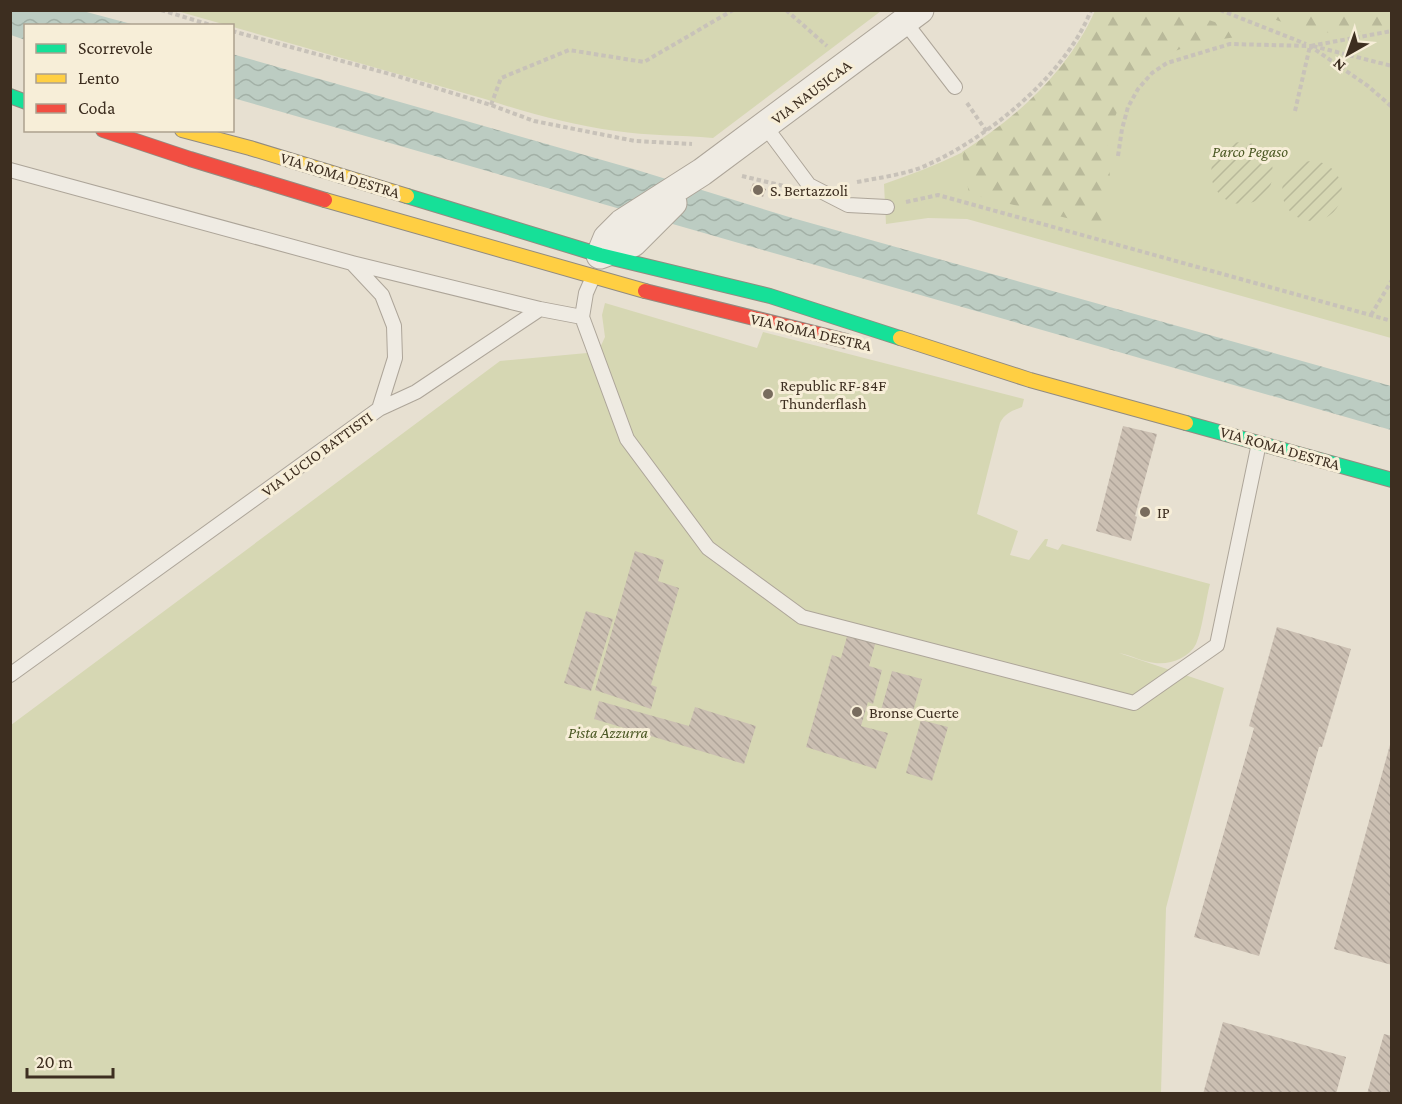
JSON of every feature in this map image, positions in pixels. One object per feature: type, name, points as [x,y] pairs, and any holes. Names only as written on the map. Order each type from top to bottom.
[{"type":"main road","name":"VIA ROMA DESTRA","points":[[109,132],[252,179],[690,289],[713,281]]},
{"type":"main road","name":"VIA ROMA DESTRA","points":[[190,132],[250,148],[762,322],[865,345]]},
{"type":"main road","name":"VIA ROMA DESTRA","points":[[597,266],[680,274],[770,296],[1030,380],[1392,480]]},
{"type":"main road","name":"VIA ROMA DESTRA","points":[[898,352],[1030,380]]},
{"type":"street","name":"VIA NAUSICAA","points":[[597,266],[607,238],[622,223],[702,172],[735,162],[765,126],[912,16]]},
{"type":"street","name":"VIA NAUSICAA","points":[[597,266],[633,243],[702,172]]},
{"type":"street","points":[[651,226],[655,246],[665,260],[680,274]]},
{"type":"lane","points":[[912,16],[955,87]]},
{"type":"lane","points":[[765,126],[809,185],[848,205],[887,207]]},
{"type":"lane","points":[[10,170],[352,263],[540,309],[582,317]]},
{"type":"lane","name":"VIA LUCIO BATTISTI","points":[[10,675],[379,409],[395,358],[394,326],[382,295],[352,263]]},
{"type":"lane","points":[[597,266],[586,293],[582,317],[627,439],[708,548],[802,617],[1134,703],[1217,645],[1260,442]]},
{"type":"lane","points":[[379,409],[417,392],[540,309]]},
{"type":"path","points":[[161,10],[207,24]]},
{"type":"path","points":[[491,105],[501,78],[569,50],[644,62],[733,10]]},
{"type":"path","points":[[786,10],[848,64]]},
{"type":"path","points":[[234,32],[397,76],[534,120],[635,141],[691,144],[735,162],[783,186],[849,184],[918,168],[960,148],[987,132],[1017,107],[1056,67],[1086,23],[1091,10]]},
{"type":"path","points":[[1220,10],[1310,46],[1392,66]]},
{"type":"path","points":[[1118,156],[1128,107],[1138,89],[1152,73],[1167,63],[1230,44],[1310,46],[1392,31]]},
{"type":"path","points":[[1310,46],[1368,86],[1392,107]]},
{"type":"path","points":[[1295,111],[1310,46]]},
{"type":"path","points":[[972,108],[987,132]]},
{"type":"path","points":[[887,207],[938,195],[1392,321]]},
{"type":"path","points":[[1371,315],[1392,280]]},
{"type":"green space","points":[[881,10],[713,138],[628,133],[566,122],[234,27],[234,24],[222,24],[177,11]]},
{"type":"green space","points":[[1391,10],[1386,25],[1352,33],[1302,28],[1252,11]]},
{"type":"green space","name":"Parco Pegaso","points":[[1095,11],[1391,11],[1391,338],[967,219],[928,218],[886,224],[884,184],[961,153],[1000,127],[1039,92],[1056,72],[1085,31]]},
{"type":"green space","points":[[1095,11],[1183,11],[1252,35],[1199,43],[1170,54],[1143,74],[1130,89],[1117,111],[1109,136],[1107,153],[1110,182],[1103,227],[969,194],[962,152],[1002,124],[1056,73],[1071,54]]},
{"type":"green space","points":[[1236,142],[1248,142],[1264,151],[1271,161],[1273,173],[1271,185],[1264,195],[1248,204],[1236,204],[1225,199],[1216,190],[1211,179],[1211,167],[1216,156],[1225,147]]},
{"type":"green space","points":[[1306,161],[1318,161],[1329,166],[1337,174],[1342,191],[1340,203],[1329,216],[1318,221],[1306,221],[1295,216],[1287,208],[1282,197],[1282,185],[1287,174],[1295,166]]},
{"type":"green space","name":"Pista Azzurra","points":[[605,303],[757,348],[763,332],[1024,399],[1022,407],[1012,411],[1000,423],[977,514],[1018,531],[1010,555],[1029,560],[1045,539],[1048,539],[1046,546],[1058,550],[1062,544],[1210,584],[1196,644],[1184,657],[1173,662],[1155,663],[1119,653],[1224,688],[1166,908],[1161,1093],[11,1094],[11,725],[500,361],[598,352],[605,337],[602,315]]},
{"type":"water","points":[[10,11],[83,11],[131,24],[24,24],[24,40],[11,35]]},
{"type":"water","points":[[234,55],[637,170],[789,217],[1391,386],[1391,430],[234,98]]},
{"type":"building","name":"S. Bertazzoli","points":[[753,183],[766,189],[763,197],[750,191]]},
{"type":"building","points":[[1123,426],[1157,434],[1135,516],[1137,517],[1131,541],[1096,531]]},
{"type":"building","points":[[635,551],[664,560],[658,581],[679,588],[651,685],[657,687],[651,709],[595,690]]},
{"type":"building","points":[[586,611],[613,619],[591,691],[564,683]]},
{"type":"building","points":[[1277,627],[1351,649],[1322,747],[1319,747],[1259,956],[1194,937],[1254,728],[1249,726]]},
{"type":"building","points":[[848,633],[876,641],[869,666],[882,670],[873,704],[868,702],[861,726],[888,733],[876,769],[806,747],[832,655],[841,658]]},
{"type":"building","points":[[892,671],[922,679],[911,719],[881,710]]},
{"type":"building","points":[[599,701],[689,726],[695,707],[756,726],[744,764],[594,719]]},
{"type":"building","points":[[921,720],[948,727],[932,781],[906,773]]},
{"type":"building","points":[[1392,741],[1392,965],[1334,949]]},
{"type":"building","points":[[1223,1022],[1346,1057],[1336,1094],[1203,1094]]},
{"type":"building","points":[[1384,1034],[1392,1036],[1392,1094],[1367,1094]]},
{"type":"traffic: fast","points":[[10,96],[24,101]]},
{"type":"traffic: fast","points":[[407,196],[600,255],[770,296],[900,338]]},
{"type":"traffic: fast","points":[[1186,423],[1392,480]]},
{"type":"traffic: slow","points":[[190,132],[407,196]]},
{"type":"traffic: slow","points":[[325,200],[645,291]]},
{"type":"traffic: slow","points":[[900,338],[1030,380],[1186,423]]},
{"type":"traffic: jam","points":[[109,132],[325,200]]},
{"type":"traffic: jam","points":[[645,291],[846,341]]},
{"type":"place","name":"S. Bertazzoli","points":[[758,190]]},
{"type":"place","name":"Republic RF-84F Thunderflash","points":[[768,394]]},
{"type":"place","name":"IP","points":[[1145,512]]},
{"type":"place","name":"Bronse Cuerte","points":[[857,712]]}]
